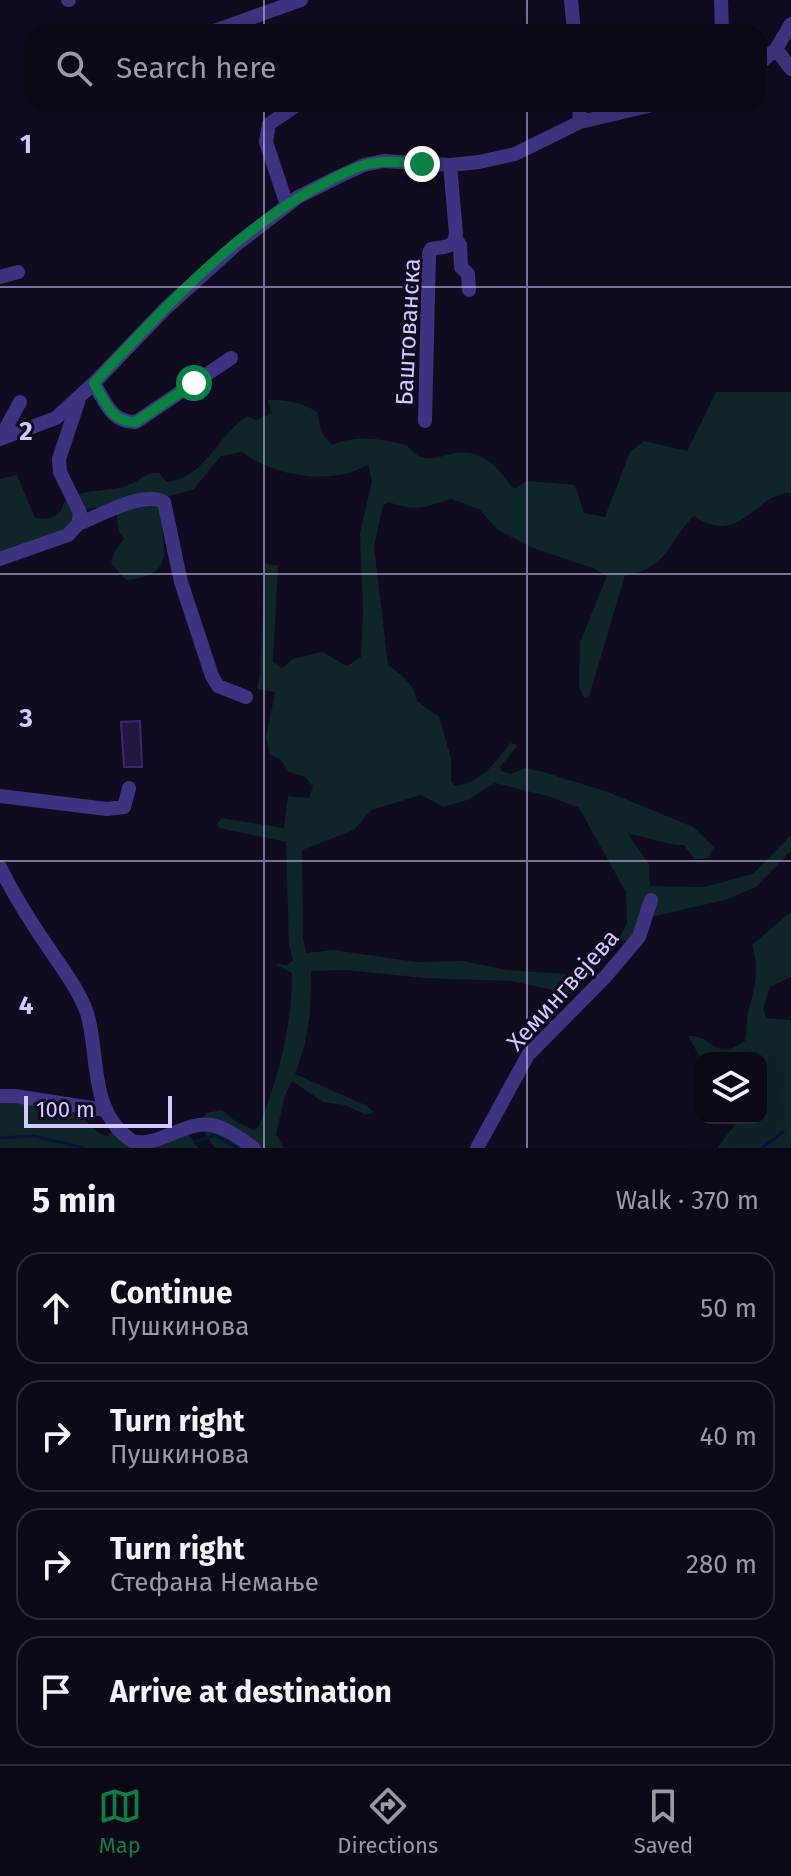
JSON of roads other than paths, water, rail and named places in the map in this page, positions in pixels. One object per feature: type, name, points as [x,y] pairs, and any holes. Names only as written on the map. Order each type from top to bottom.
[{"type":"street","points":[[234,24],[301,0]]},
{"type":"street","points":[[571,0],[573,24]]},
{"type":"street","points":[[721,0],[722,24]]},
{"type":"street","points":[[767,57],[776,49],[791,24]]},
{"type":"street","points":[[776,49],[791,69]]},
{"type":"street","points":[[287,112],[269,124],[266,142],[287,205]]},
{"type":"street","points":[[579,112],[580,122]]},
{"type":"street","points":[[0,439],[56,418],[203,274],[287,205],[364,165],[383,161],[450,165],[479,162],[515,154],[580,122],[623,112]]},
{"type":"street","name":"Баштованска","points":[[425,421],[429,254],[431,249],[450,246],[455,238],[450,165]]},
{"type":"street","points":[[455,238],[460,245],[461,267],[468,274],[469,290]]},
{"type":"street","points":[[0,277],[18,272]]},
{"type":"street","points":[[94,383],[118,419],[136,422],[231,358]]},
{"type":"street","points":[[78,524],[80,513],[60,472],[59,459],[79,398]]},
{"type":"street","points":[[0,439],[20,402]]},
{"type":"street","points":[[0,559],[68,535],[78,524],[156,497],[164,502],[181,582],[203,641],[212,676],[218,686],[246,697]]},
{"type":"street","points":[[0,796],[107,809],[124,807],[129,788]]},
{"type":"street","points":[[0,867],[72,983],[87,1014],[98,1087],[105,1110],[117,1127],[134,1143],[157,1146],[184,1131],[209,1124],[254,1148]]},
{"type":"street","name":"Хемингвејева","points":[[477,1148],[528,1055],[606,976],[639,937],[651,900]]},
{"type":"street","points":[[0,1096],[105,1110]]},
{"type":"street","points":[[184,1131],[188,1148]]},
{"type":"waterway","points":[[762,1148],[783,1132]]},
{"type":"waterway","points":[[195,1142],[215,1135],[237,1148]]},
{"type":"waterway","points":[[0,1138],[34,1136],[84,1148]]}]
